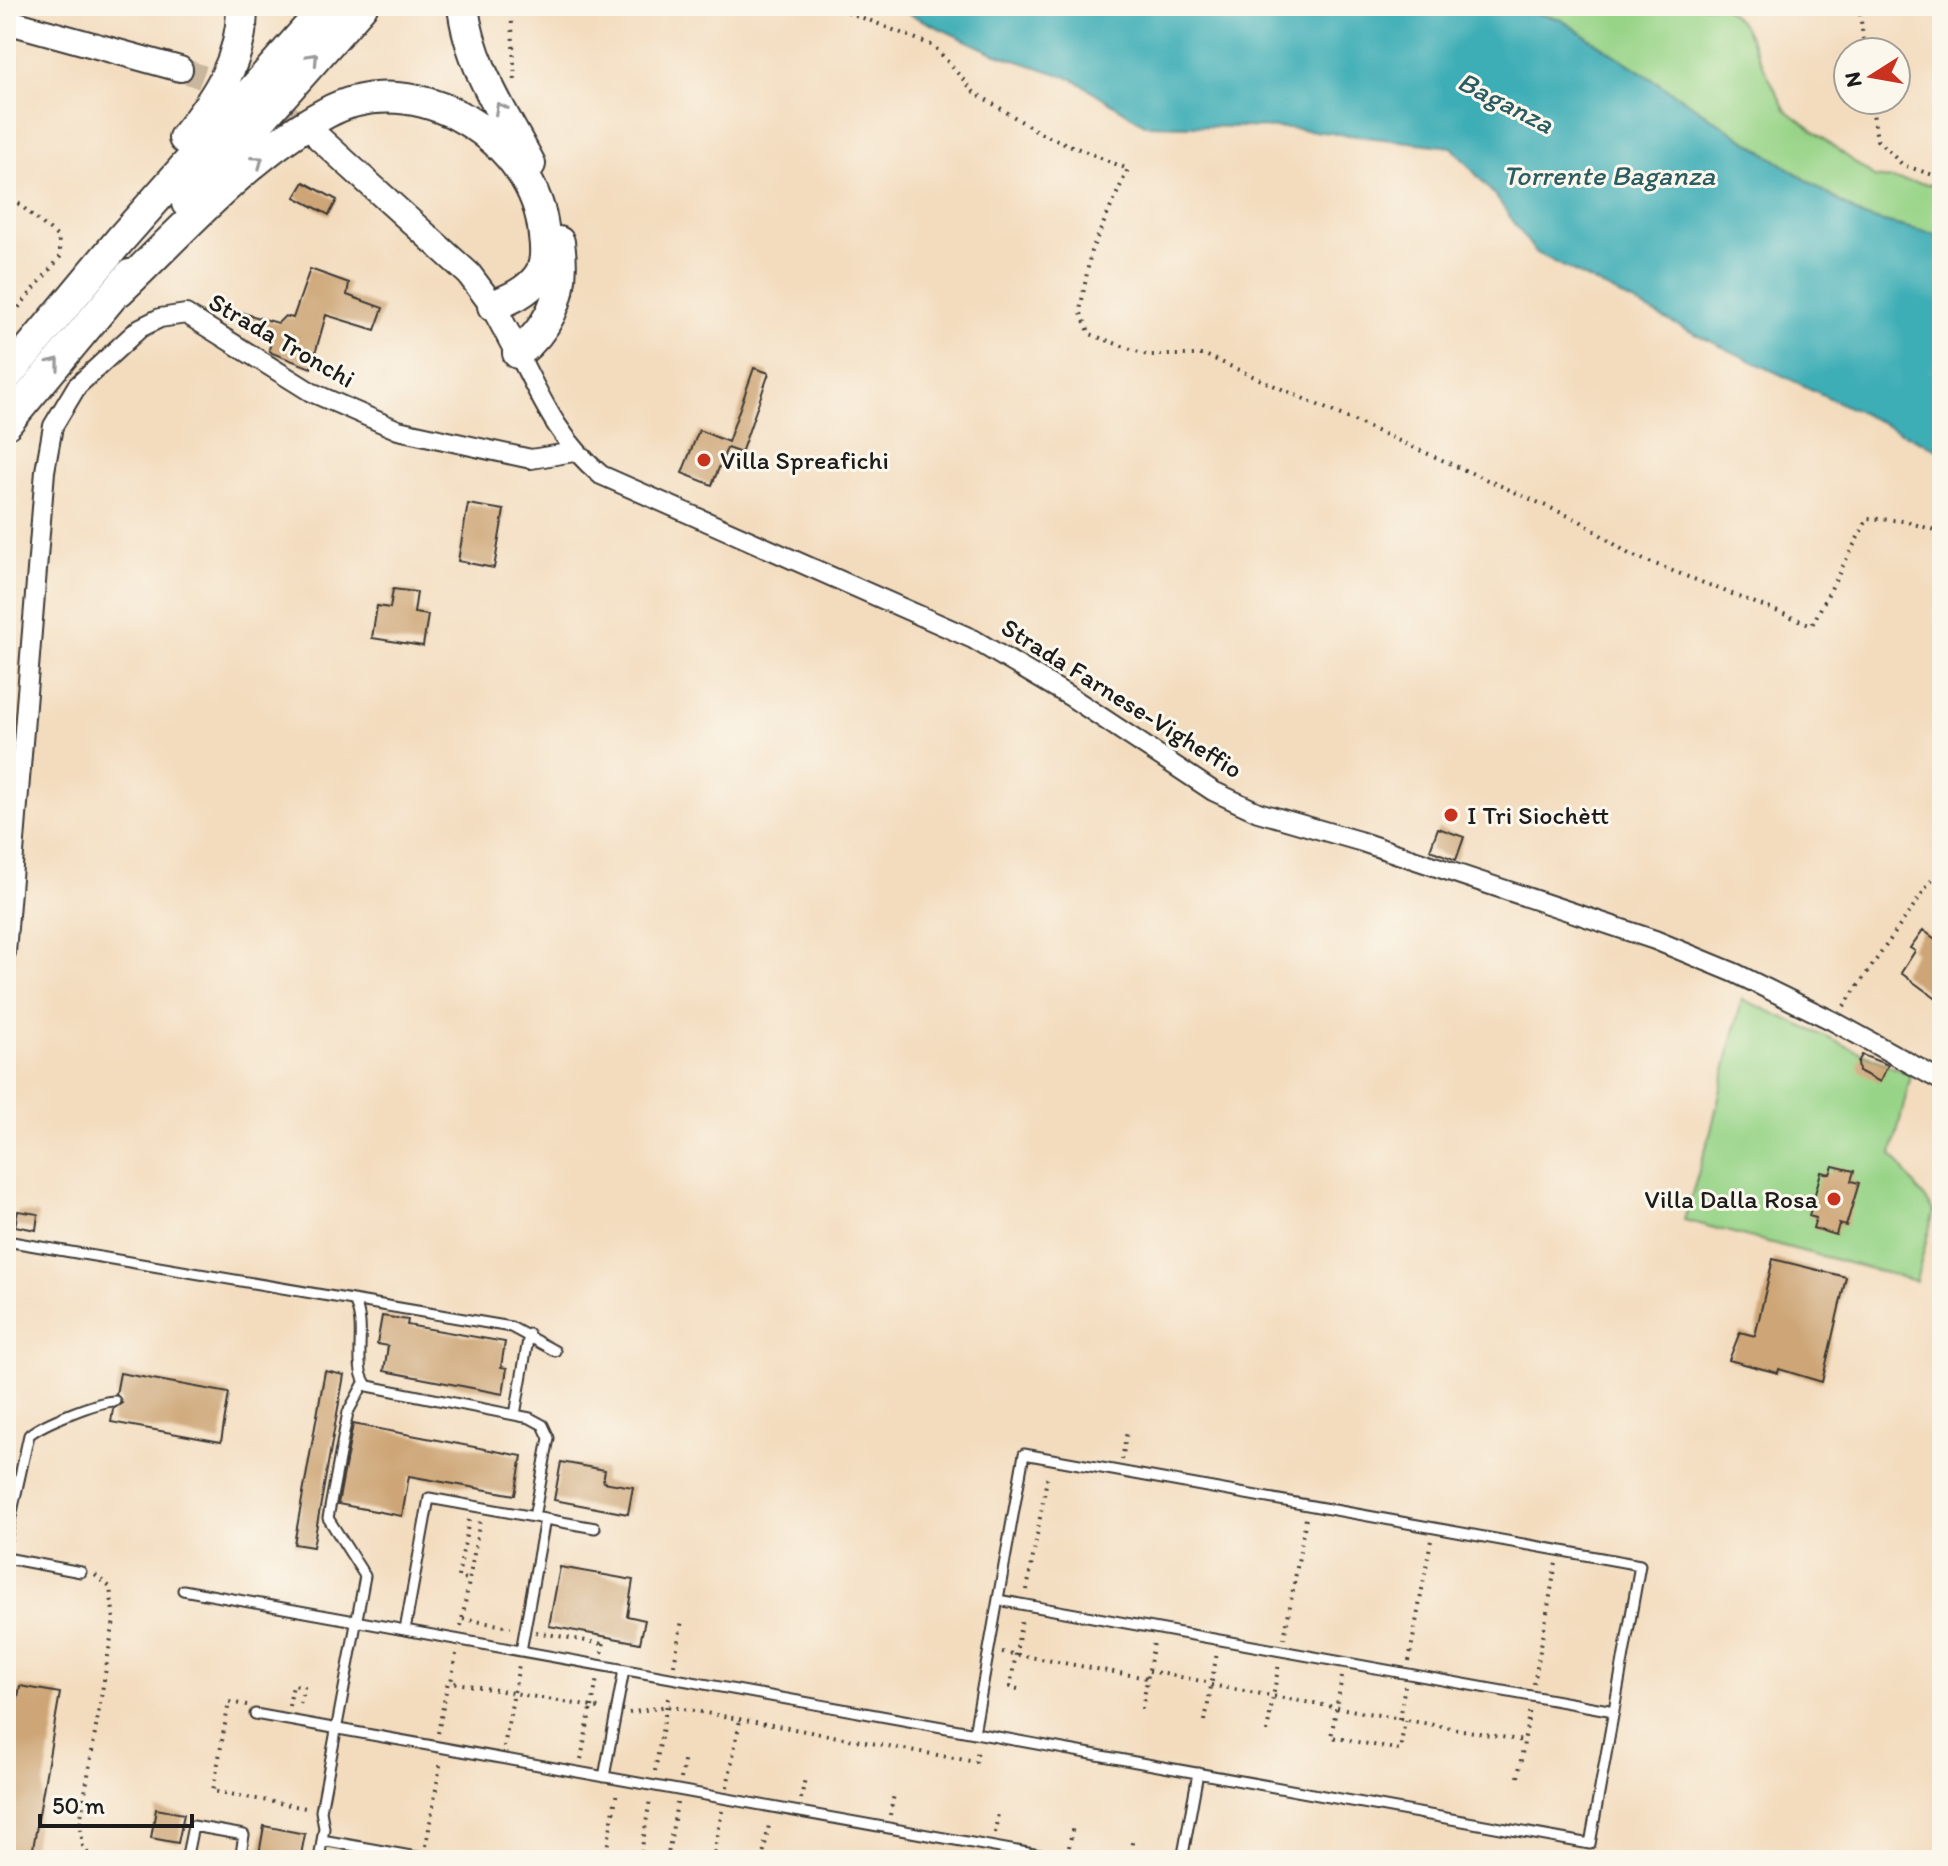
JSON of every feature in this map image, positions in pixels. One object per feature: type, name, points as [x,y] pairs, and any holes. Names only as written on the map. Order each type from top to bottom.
[{"type":"highway","points":[[119,241],[158,170],[200,118],[229,73],[241,38],[242,6]]},
{"type":"highway","points":[[6,377],[119,241],[327,6]]},
{"type":"highway","points":[[6,424],[119,291],[156,240],[232,150],[362,6]]},
{"type":"highway","points":[[463,6],[465,25],[486,81],[554,213],[561,255],[559,294],[540,336],[518,353]]},
{"type":"highway","points":[[119,291],[245,170],[327,112],[361,102],[400,97],[438,107],[478,126],[518,164],[543,219],[546,258],[539,276],[518,296],[493,306]]},
{"type":"street","points":[[6,21],[180,69]]},
{"type":"street","name":"Strada Farnese-Vigheffio","points":[[319,138],[469,274],[493,306],[555,426],[574,452],[601,475],[973,639],[1015,662],[1213,791],[1258,812],[1359,841],[1655,940],[1735,973],[1833,1021],[1942,1081]]},
{"type":"street","name":"Strada Tronchi","points":[[6,952],[45,471],[53,426],[77,386],[140,328],[160,318],[186,314],[311,392],[398,430],[531,459],[574,452]]},
{"type":"lane","points":[[6,1241],[355,1303],[405,1308],[511,1327],[529,1334],[555,1351]]},
{"type":"lane","points":[[355,1303],[362,1323],[360,1369],[364,1383],[376,1390],[534,1419],[548,1434],[534,1517]]},
{"type":"lane","points":[[515,1415],[529,1334]]},
{"type":"lane","points":[[319,1860],[321,1811],[365,1576],[328,1518],[348,1412],[364,1383]]},
{"type":"lane","points":[[6,1539],[29,1435],[40,1427],[101,1402],[115,1401]]},
{"type":"lane","points":[[183,1590],[624,1670],[1590,1844],[1640,1565],[1024,1454],[974,1733]]},
{"type":"lane","points":[[405,1630],[429,1498],[595,1528]]},
{"type":"lane","points":[[521,1651],[545,1519]]},
{"type":"lane","points":[[6,1558],[81,1572]]},
{"type":"lane","points":[[998,1600],[1614,1711]]},
{"type":"lane","points":[[604,1777],[624,1670]]},
{"type":"lane","points":[[255,1714],[440,1744],[502,1759],[679,1791],[1068,1857]]},
{"type":"lane","points":[[1182,1860],[1198,1773]]},
{"type":"lane","points":[[186,1860],[193,1826],[244,1835],[240,1860]]},
{"type":"lane","points":[[322,1840],[428,1859]]},
{"type":"path","points":[[511,6],[515,83]]},
{"type":"path","points":[[833,6],[934,46],[974,92],[1040,133],[1128,169],[1091,251],[1080,311],[1090,334],[1147,355],[1205,355],[1580,521],[1629,554],[1812,625],[1868,518],[1903,521],[1942,532]]},
{"type":"path","points":[[1859,6],[1863,36]]},
{"type":"path","points":[[1873,116],[1877,140],[1903,165],[1942,178]]},
{"type":"path","points":[[6,193],[58,237],[61,256],[6,323]]},
{"type":"path","points":[[1833,1021],[1942,865]]},
{"type":"path","points":[[1108,1461],[1122,1464],[1127,1431]]},
{"type":"path","points":[[1018,1689],[1010,1687],[1050,1459]]},
{"type":"path","points":[[469,1579],[458,1577],[471,1506]]},
{"type":"path","points":[[1267,1732],[1307,1511]]},
{"type":"path","points":[[1399,1719],[1432,1533]]},
{"type":"path","points":[[1518,1777],[1557,1556]]},
{"type":"path","points":[[81,1572],[106,1582],[114,1610],[112,1644],[80,1823],[83,1846],[92,1860]]},
{"type":"path","points":[[640,1860],[682,1620]]},
{"type":"path","points":[[1142,1709],[1156,1634]]},
{"type":"path","points":[[1205,1721],[1218,1645]]},
{"type":"path","points":[[502,1759],[521,1651]]},
{"type":"path","points":[[1344,1663],[1331,1737],[1400,1750],[1405,1720]]},
{"type":"path","points":[[1149,1671],[1524,1741]]},
{"type":"path","points":[[428,1859],[448,1681],[451,1682]]},
{"type":"path","points":[[287,1713],[293,1685],[304,1687],[298,1715]]},
{"type":"path","points":[[580,1765],[591,1707]]},
{"type":"path","points":[[667,1860],[685,1756]]},
{"type":"path","points":[[800,1805],[805,1778]]},
{"type":"path","points":[[605,1860],[619,1780]]},
{"type":"path","points":[[889,1821],[894,1794]]},
{"type":"path","points":[[993,1840],[998,1813]]},
{"type":"path","points":[[762,1860],[769,1825]]},
{"type":"path","points":[[1068,1857],[1073,1826]]},
{"type":"path","points":[[1129,1860],[1133,1837]]},
{"type":"green space","points":[[1502,6],[1723,6],[1743,25],[1785,109],[1874,177],[1942,186],[1942,236],[1864,217],[1560,19]]},
{"type":"green space","points":[[1742,999],[1911,1075],[1892,1154],[1934,1211],[1916,1281],[1684,1220],[1711,1131]]},
{"type":"water","name":"Torrente Baganza","points":[[892,6],[1502,6],[1560,19],[1863,217],[1942,236],[1942,452],[1683,328],[1535,252],[1496,197],[1452,147],[1288,128],[1146,125],[1073,79],[991,52]]},
{"type":"building","points":[[304,182],[337,200],[329,215],[295,197]]},
{"type":"building","points":[[310,269],[349,283],[347,295],[383,308],[375,330],[326,315],[311,368],[272,353],[269,350],[272,337],[236,318],[239,312],[278,323],[285,316],[293,318]]},
{"type":"building","points":[[754,368],[769,373],[741,453],[727,448],[712,485],[682,473],[699,430],[728,442]]},
{"type":"building","points":[[468,504],[504,510],[494,568],[458,561]]},
{"type":"building","points":[[393,589],[417,592],[414,613],[428,615],[423,646],[372,638],[377,606],[390,608]]},
{"type":"building","points":[[1438,828],[1464,837],[1456,860],[1430,850]]},
{"type":"building","points":[[1923,930],[1942,944],[1942,1003],[1901,973],[1915,951],[1910,948]]},
{"type":"building","points":[[1862,1055],[1888,1065],[1880,1082],[1859,1071],[1858,1062]]},
{"type":"building","name":"Villa Dalla Rosa","points":[[1833,1166],[1854,1171],[1851,1181],[1859,1183],[1846,1226],[1839,1224],[1836,1235],[1813,1228],[1816,1218],[1809,1216],[1821,1172],[1830,1174]]},
{"type":"building","points":[[18,1211],[38,1214],[36,1230],[15,1226]]},
{"type":"building","points":[[1773,1259],[1846,1277],[1822,1382],[1779,1369],[1778,1373],[1729,1360],[1740,1332],[1755,1336]]},
{"type":"building","points":[[382,1316],[408,1320],[407,1325],[505,1342],[501,1367],[507,1368],[503,1394],[384,1371],[388,1346],[377,1344]]},
{"type":"building","points":[[325,1371],[344,1375],[313,1547],[294,1544]]},
{"type":"building","points":[[120,1373],[229,1393],[221,1442],[111,1422],[113,1409],[122,1403],[116,1394]]},
{"type":"building","points":[[353,1424],[522,1456],[515,1495],[409,1476],[402,1516],[338,1504]]},
{"type":"building","points":[[561,1462],[605,1470],[603,1482],[633,1487],[628,1514],[554,1500]]},
{"type":"building","points":[[560,1567],[633,1580],[627,1616],[645,1620],[640,1643],[549,1626]]},
{"type":"building","points":[[20,1686],[60,1693],[31,1860],[6,1860],[6,1764]]},
{"type":"building","points":[[156,1809],[184,1814],[178,1843],[151,1838]]},
{"type":"building","points":[[264,1826],[305,1834],[300,1860],[258,1860]]},
{"type":"tunnel","points":[[180,69],[266,101],[317,136]]},
{"type":"place","name":"Villa Spreafichi","points":[[704,460]]},
{"type":"place","name":"I Tri Siochètt","points":[[1451,815]]},
{"type":"place","name":"Villa Dalla Rosa","points":[[1834,1199]]},
{"type":"water label","name":"Baganza","points":[[1506,102]]}]
